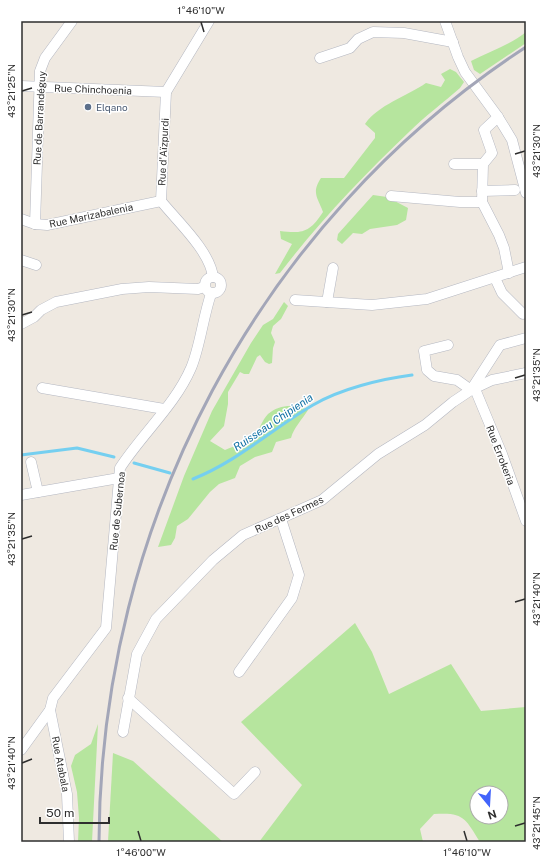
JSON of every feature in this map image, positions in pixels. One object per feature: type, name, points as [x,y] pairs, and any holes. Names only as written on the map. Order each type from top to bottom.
[{"type":"street","name":"Rue de Barrandéguy","points":[[35,224],[40,71],[44,58],[72,21]]},
{"type":"street","name":"Rue d'Aïzpurdi","points":[[209,21],[166,92],[161,201],[206,256],[212,270],[213,277]]},
{"type":"street","points":[[445,21],[465,72],[498,117],[522,157],[523,190],[482,191]]},
{"type":"street","points":[[320,58],[350,48],[358,39],[372,32],[404,33],[453,42]]},
{"type":"street","name":"Rue Chinchoenia","points":[[21,86],[166,92]]},
{"type":"street","points":[[498,117],[484,130],[492,153],[483,164],[482,202],[500,235],[509,273]]},
{"type":"street","points":[[454,164],[483,164]]},
{"type":"street","points":[[392,196],[460,202],[482,202]]},
{"type":"street","name":"Rue Marizabalenia","points":[[21,220],[47,226],[161,201]]},
{"type":"street","points":[[21,260],[36,265]]},
{"type":"street","points":[[295,300],[372,305],[427,299],[526,267]]},
{"type":"street","points":[[327,302],[333,268]]},
{"type":"street","points":[[21,324],[34,317],[41,310],[56,302],[107,292],[135,288],[208,291],[219,291],[221,282],[213,277],[208,278],[205,282],[208,291]]},
{"type":"street","points":[[495,278],[502,293],[523,314]]},
{"type":"street","name":"Rue de Subernoa","points":[[21,750],[50,710],[53,698],[106,628],[120,468],[134,447],[177,392],[191,367],[208,291]]},
{"type":"street","points":[[448,345],[424,351],[427,370],[434,376],[457,380],[473,390],[500,345],[526,338]]},
{"type":"street","name":"Rue des Fermes","points":[[123,732],[137,654],[156,619],[213,560],[243,535],[281,520],[322,500],[378,454],[425,425],[453,402],[473,390],[492,380],[526,373]]},
{"type":"street","points":[[42,388],[164,409]]},
{"type":"street","name":"Rue Errokeria","points":[[473,390],[502,454],[526,521]]},
{"type":"street","points":[[31,462],[38,492]]},
{"type":"street","points":[[21,495],[119,478]]},
{"type":"street","points":[[239,672],[292,598],[299,575],[281,520]]},
{"type":"street","points":[[128,698],[234,794],[255,772]]},
{"type":"street","name":"Rue Atabala","points":[[50,710],[67,794],[69,842]]},
{"type":"green space","points":[[526,32],[526,43],[480,74],[474,70],[471,61],[507,44]]},
{"type":"green space","points":[[450,69],[456,72],[464,82],[460,88],[415,126],[375,165],[326,218],[280,273],[275,274],[292,244],[281,239],[280,231],[300,232],[310,228],[318,219],[323,212],[316,195],[318,183],[321,178],[344,178],[375,138],[375,133],[365,124],[377,111],[426,83],[441,87],[445,80],[441,74]]},
{"type":"green space","points":[[373,195],[387,197],[408,208],[406,220],[397,225],[370,229],[362,234],[353,233],[342,244],[337,240],[338,234]]},
{"type":"green space","points":[[284,302],[288,306],[281,319],[273,326],[271,333],[275,342],[272,363],[269,364],[265,362],[260,355],[257,357],[249,374],[240,372],[228,392],[228,404],[224,426],[210,441],[225,450],[252,438],[257,433],[266,416],[277,408],[293,406],[308,410],[296,427],[291,438],[276,442],[272,452],[255,457],[240,466],[235,478],[219,484],[210,492],[188,519],[177,526],[175,538],[171,545],[158,547],[184,476],[212,411],[251,343],[263,325],[273,319]]},
{"type":"green space","points":[[355,623],[372,652],[389,694],[451,664],[481,711],[526,707],[526,842],[480,842],[469,825],[509,825],[509,785],[469,785],[469,824],[463,818],[452,814],[434,814],[420,829],[423,842],[259,842],[302,785],[241,722]]},
{"type":"green space","points":[[98,724],[92,842],[78,842],[79,818],[77,792],[71,766],[75,755],[91,744]]},
{"type":"green space","points":[[113,753],[133,761],[223,842],[108,842]]},
{"type":"waterway","name":"Ruisseau Chipienia","points":[[193,479],[209,472],[240,454],[298,414],[324,399],[361,386],[387,379],[412,375]]},
{"type":"waterway","name":"Ruisseau Chipienia","points":[[21,455],[77,448],[114,457]]},
{"type":"waterway","name":"Ruisseau Chipienia","points":[[134,463],[170,473]]},
{"type":"railway","points":[[99,842],[107,723],[128,608],[164,496],[212,390],[273,291],[346,200],[431,118],[526,47]]},
{"type":"place","name":"Elqano","points":[[88,107]]}]
